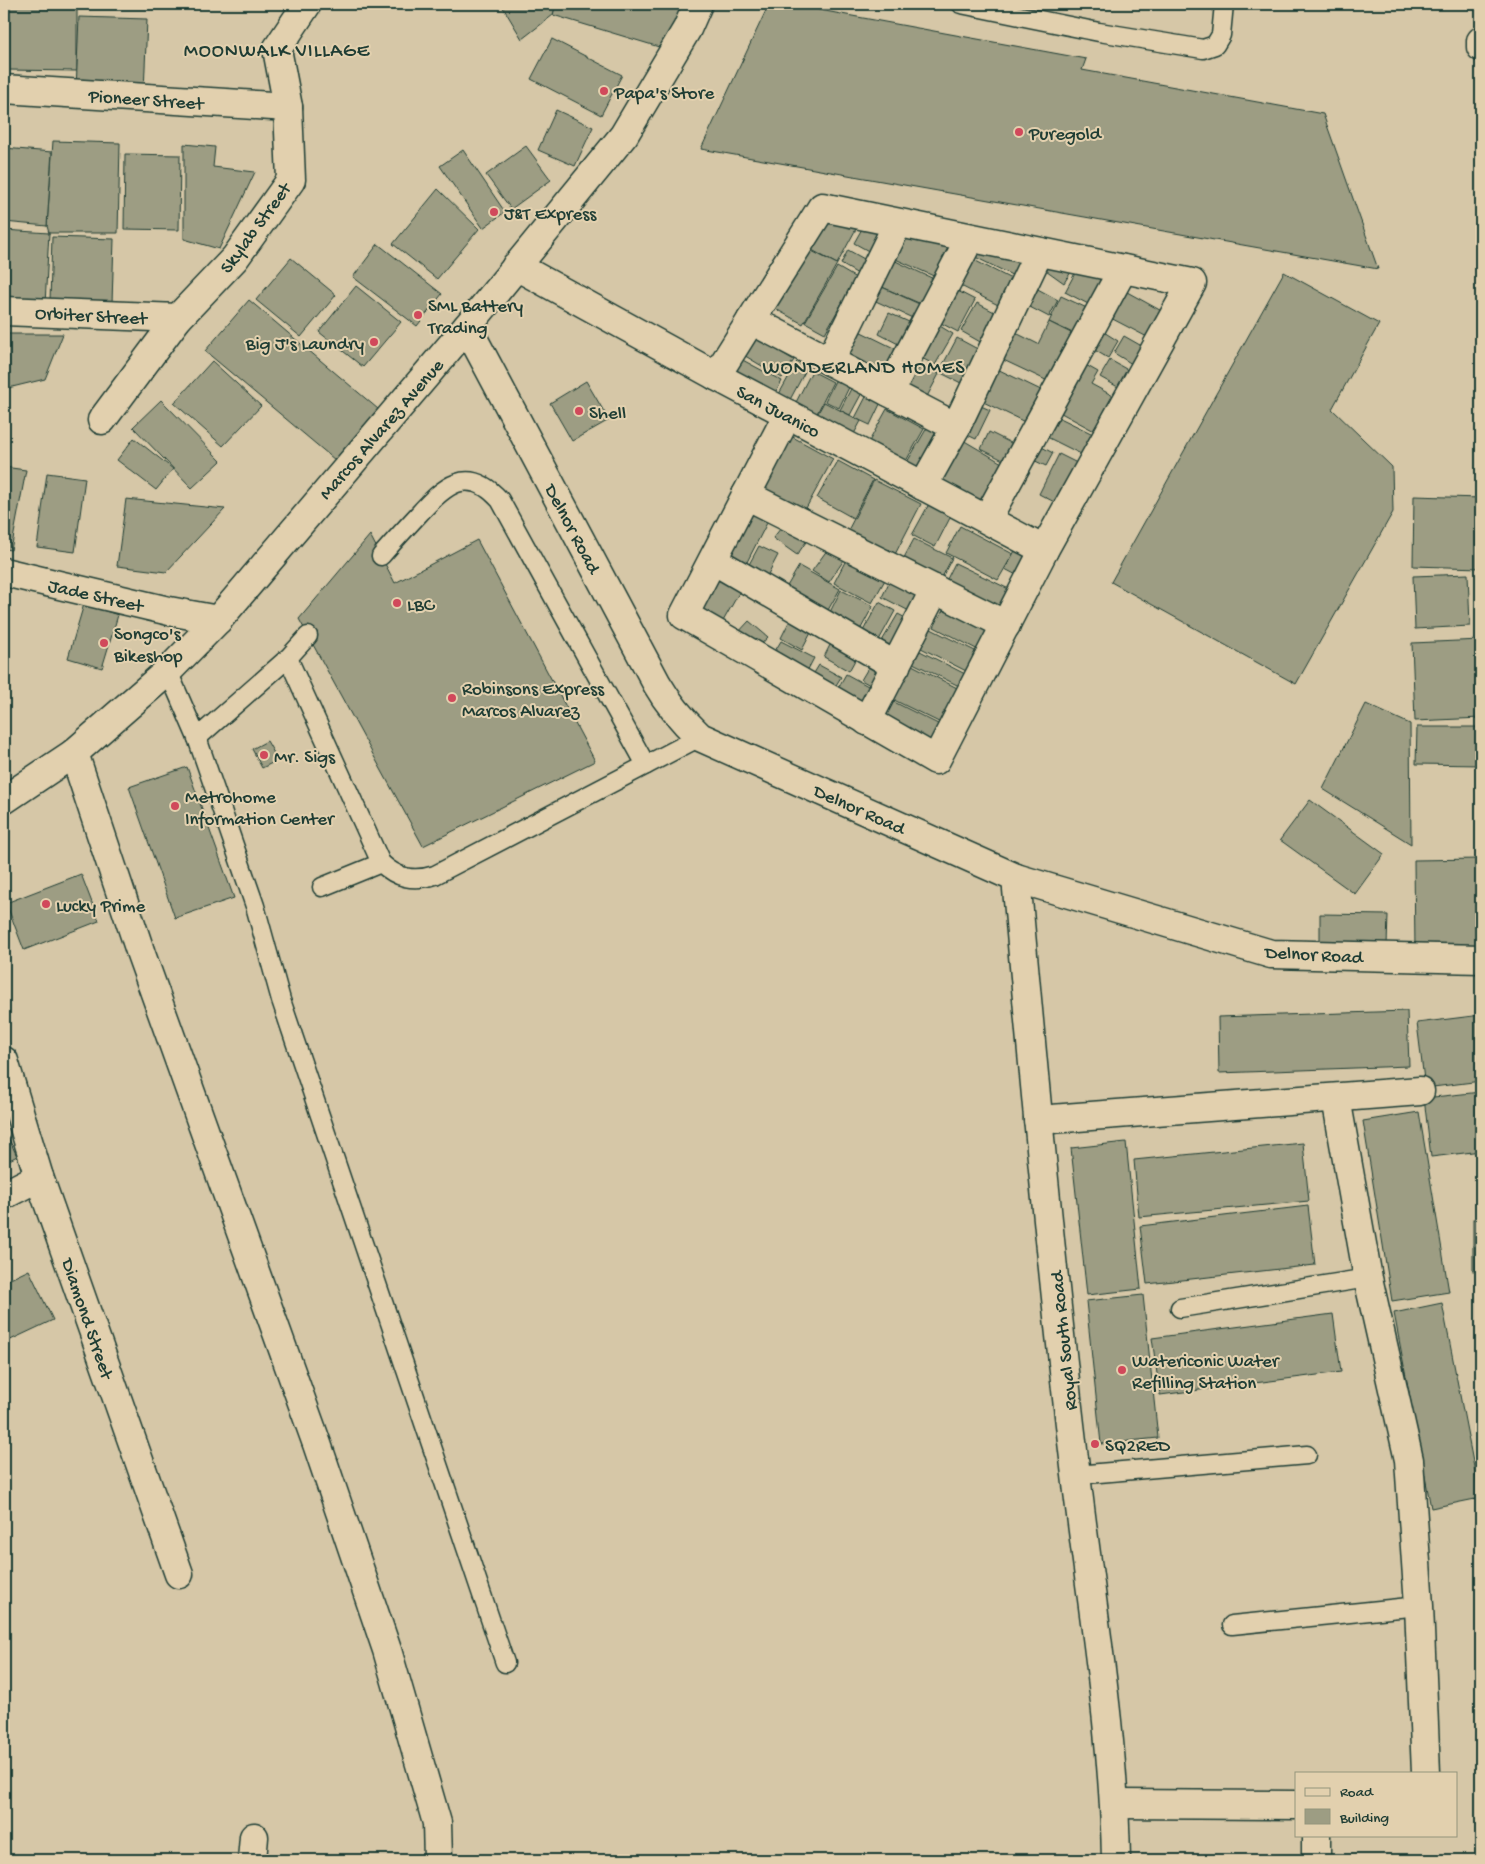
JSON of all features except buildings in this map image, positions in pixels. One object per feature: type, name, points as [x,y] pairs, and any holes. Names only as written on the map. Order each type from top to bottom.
[{"type":"street","name":"Skylab Street","points":[[102,420],[178,318],[235,258],[291,180],[288,107],[277,49],[307,4]]},
{"type":"street","name":"Marcos Alvarez Avenue","points":[[4,800],[74,753],[168,670],[218,620],[467,328],[624,135],[687,29],[698,4]]},
{"type":"street","points":[[1481,41],[1481,47]]},
{"type":"street","name":"Pioneer Street","points":[[4,89],[288,107]]},
{"type":"street","points":[[716,376],[822,208],[1192,283],[1044,550],[936,760],[684,615],[788,414]]},
{"type":"street","points":[[830,361],[898,223]]},
{"type":"street","points":[[889,392],[970,238]]},
{"type":"street","points":[[923,486],[956,428],[1039,252]]},
{"type":"street","name":"San Juanico","points":[[516,266],[716,376],[1044,550]]},
{"type":"street","points":[[987,519],[1122,269]]},
{"type":"street","name":"Orbiter Street","points":[[4,310],[178,318]]},
{"type":"street","points":[[751,320],[956,428]]},
{"type":"street","name":"Delnor Road","points":[[467,328],[670,706],[700,737],[1016,878],[1271,954],[1481,959]]},
{"type":"street","points":[[746,495],[1006,625]]},
{"type":"street","points":[[713,560],[896,666]]},
{"type":"street","name":"Jade Street","points":[[4,572],[218,620]]},
{"type":"street","points":[[867,721],[935,589]]},
{"type":"street","points":[[74,753],[141,954],[314,1435],[386,1650],[437,1823],[438,1860]]},
{"type":"street","name":"Royal South Road","points":[[1016,878],[1038,1120],[1076,1475],[1116,1804],[1116,1860]]},
{"type":"street","name":"Diamond Street","points":[[4,1060],[39,1177],[179,1574]]},
{"type":"street","points":[[1038,1120],[1420,1091]]},
{"type":"street","points":[[1336,1098],[1368,1278],[1409,1460],[1419,1606],[1426,1772]]},
{"type":"street","points":[[4,1195],[39,1177]]},
{"type":"street","points":[[1116,1804],[1295,1805]]},
{"type":"street","points":[[1316,1836],[1316,1860]]},
{"type":"lane","points":[[961,4],[1099,32],[1204,49],[1215,45],[1221,35],[1224,4]]},
{"type":"lane","points":[[381,556],[438,493],[453,483],[471,481],[488,487],[500,500],[646,765]]},
{"type":"lane","points":[[197,738],[288,658],[308,636]]},
{"type":"lane","points":[[288,658],[381,863],[391,872],[409,879],[435,875],[700,737]]},
{"type":"lane","points":[[168,670],[197,738],[255,906],[281,1000],[505,1663]]},
{"type":"lane","points":[[322,888],[381,863]]},
{"type":"lane","points":[[1180,1308],[1368,1278]]},
{"type":"lane","points":[[1076,1475],[1307,1455]]},
{"type":"lane","points":[[1232,1624],[1419,1606]]},
{"type":"place","name":"Papa's Store","points":[[604,91]]},
{"type":"place","name":"Puregold","points":[[1019,132]]},
{"type":"place","name":"J&T Express","points":[[494,212]]},
{"type":"place","name":"SML Battery Trading","points":[[418,315]]},
{"type":"place","name":"Big J's Laundry","points":[[374,342]]},
{"type":"place","name":"Shell","points":[[579,411]]},
{"type":"place","name":"LBC","points":[[397,603]]},
{"type":"place","name":"Songco's Bikeshop","points":[[104,643]]},
{"type":"place","name":"Robinsons Express Marcos Alvarez","points":[[452,698]]},
{"type":"place","name":"Mr. Sigs","points":[[264,755]]},
{"type":"place","name":"Metrohome Information Center","points":[[175,806]]},
{"type":"place","name":"Lucky Prime","points":[[46,904]]},
{"type":"place","name":"Watericonic Water Refilling Station","points":[[1122,1370]]},
{"type":"place","name":"SQ2RED","points":[[1095,1444]]},
{"type":"district","name":"MOONWALK VILLAGE","points":[[277,49]]},
{"type":"district","name":"WONDERLAND HOMES","points":[[864,366]]}]
